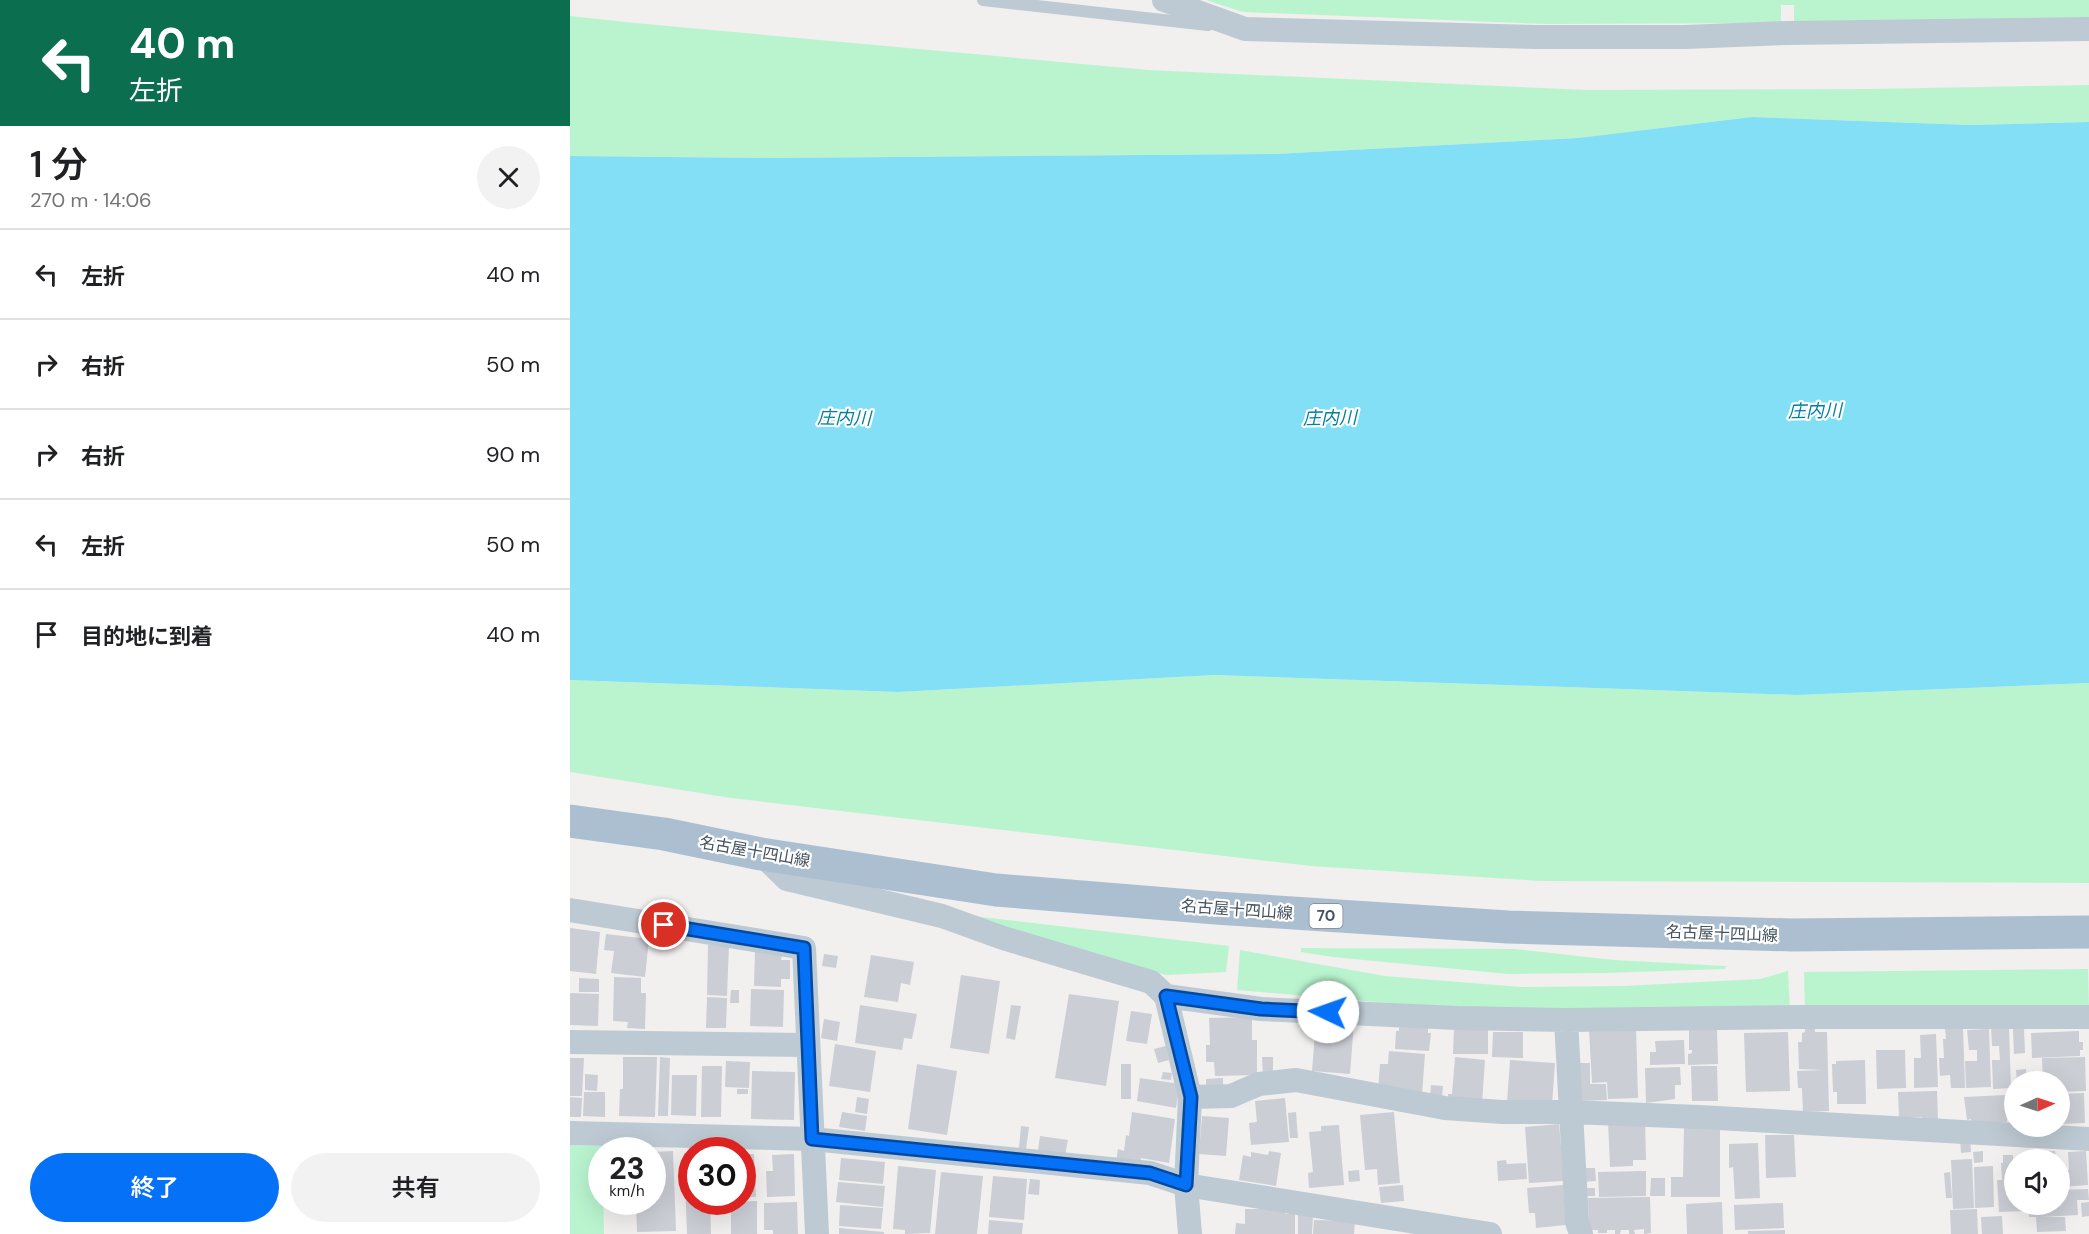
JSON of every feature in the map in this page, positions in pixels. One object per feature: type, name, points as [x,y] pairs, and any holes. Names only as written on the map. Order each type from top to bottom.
[{"type":"main road","name":"名古屋十四山線","points":[[570,821],[664,834],[760,854],[996,890],[1216,908],[1508,927],[1792,935],[2089,932]]},
{"type":"street","points":[[1164,0],[1245,29],[1535,37],[2089,29]]},
{"type":"street","points":[[760,854],[788,879],[942,916],[1004,938],[1151,982],[1166,996],[1191,1097],[1186,1185],[1190,1234]]},
{"type":"street","points":[[570,910],[804,948],[817,1234]]},
{"type":"street","points":[[1166,996],[1261,1009],[1458,1018],[1566,1020],[2089,1017]]},
{"type":"street","points":[[1566,1020],[1576,1222],[1581,1234]]},
{"type":"street","points":[[570,1041],[808,1046]]},
{"type":"street","points":[[1191,1097],[1232,1096],[1259,1084],[1296,1080],[1445,1108],[1502,1112],[1570,1112],[2089,1139]]},
{"type":"street","points":[[570,1132],[812,1139],[1150,1173],[1186,1185],[1490,1234]]},
{"type":"lane","points":[[983,0],[1245,29]]},
{"type":"green space","points":[[1206,0],[2089,0],[2089,18],[1794,22],[1794,5],[1781,5],[1781,23],[1546,24],[1243,12]]},
{"type":"green space","points":[[570,16],[1148,70],[1587,90],[1870,89],[2089,85],[2089,122],[1970,125],[1752,117],[1578,138],[1275,154],[776,158],[570,156]]},
{"type":"green space","points":[[1215,675],[1797,695],[2089,683],[2089,883],[1540,881],[1311,866],[731,798],[570,772],[570,680],[898,692]]},
{"type":"green space","points":[[964,915],[1229,946],[1226,972],[1166,975],[962,918]]},
{"type":"green space","points":[[1301,948],[1514,949],[1614,960],[1726,966],[1725,969],[1508,974],[1333,957],[1301,952]]},
{"type":"green space","points":[[1240,950],[1385,976],[1521,987],[1623,986],[1760,979],[1788,971],[1790,1012],[1456,1009],[1237,990]]},
{"type":"green space","points":[[2088,969],[2089,1011],[1805,1013],[1804,972]]},
{"type":"green space","points":[[570,1145],[588,1145],[588,1215],[604,1215],[604,1234],[570,1234]]},
{"type":"water","name":"庄内川","points":[[1752,117],[1970,125],[2089,122],[2089,683],[1797,695],[1215,675],[898,692],[570,680],[570,156],[776,158],[1275,154],[1578,138]]},
{"type":"building","points":[[570,928],[600,932],[596,974],[570,971]]},
{"type":"building","points":[[606,934],[649,939],[645,977],[611,973],[614,951],[604,950]]},
{"type":"building","points":[[708,945],[729,945],[727,996],[707,995]]},
{"type":"building","points":[[755,951],[782,952],[781,960],[790,960],[790,979],[781,979],[781,987],[754,986]]},
{"type":"building","points":[[824,954],[838,956],[836,968],[822,966]]},
{"type":"building","points":[[871,955],[914,962],[910,985],[901,983],[898,1002],[864,997]]},
{"type":"building","points":[[961,975],[1000,981],[989,1054],[950,1048]]},
{"type":"building","points":[[614,977],[641,978],[641,993],[646,993],[645,1029],[627,1028],[628,1022],[613,1021]]},
{"type":"building","points":[[579,978],[599,979],[599,992],[579,992]]},
{"type":"building","points":[[751,989],[784,990],[783,1027],[750,1026]]},
{"type":"building","points":[[731,990],[739,990],[739,1003],[730,1003]]},
{"type":"building","points":[[570,993],[599,994],[598,1026],[570,1025]]},
{"type":"building","points":[[1069,994],[1119,1001],[1106,1086],[1055,1078]]},
{"type":"building","points":[[707,997],[727,998],[726,1028],[706,1028]]},
{"type":"building","points":[[860,1005],[917,1014],[912,1039],[904,1038],[902,1050],[855,1043]]},
{"type":"building","points":[[1011,1005],[1021,1006],[1015,1040],[1006,1038]]},
{"type":"building","points":[[1131,1011],[1152,1014],[1147,1044],[1126,1041]]},
{"type":"building","points":[[1252,1017],[1252,1040],[1257,1040],[1257,1075],[1215,1076],[1214,1062],[1206,1062],[1206,1045],[1210,1045],[1209,1018]]},
{"type":"building","points":[[824,1019],[840,1022],[837,1041],[821,1038]]},
{"type":"building","points":[[1316,1020],[1354,1022],[1350,1074],[1312,1071]]},
{"type":"building","points":[[1399,1024],[1428,1026],[1428,1033],[1431,1033],[1429,1051],[1395,1049],[1396,1031],[1399,1031]]},
{"type":"building","points":[[1636,1027],[1638,1098],[1608,1099],[1607,1082],[1592,1083],[1589,1029]]},
{"type":"building","points":[[1963,1027],[1965,1088],[1951,1088],[1950,1075],[1940,1076],[1939,1058],[1944,1058],[1945,1028]]},
{"type":"building","points":[[1454,1028],[1488,1028],[1488,1054],[1453,1054]]},
{"type":"building","points":[[1717,1028],[1718,1064],[1688,1065],[1688,1054],[1692,1053],[1692,1050],[1689,1050],[1689,1029]]},
{"type":"building","points":[[1991,1028],[2009,1028],[2010,1071],[2004,1071],[2004,1088],[1993,1089],[1992,1060],[2000,1060],[1999,1046],[1992,1046]]},
{"type":"building","points":[[2024,1028],[2025,1053],[2014,1054],[2013,1029]]},
{"type":"building","points":[[1805,1029],[1827,1032],[1829,1111],[1803,1112],[1802,1088],[1798,1088],[1797,1071],[1823,1070],[1799,1069],[1798,1042],[1802,1042],[1802,1033]]},
{"type":"building","points":[[1989,1029],[1991,1087],[1966,1088],[1965,1061],[1977,1061],[1977,1050],[1969,1050],[1967,1030]]},
{"type":"building","points":[[2079,1031],[2079,1042],[2083,1042],[2080,1056],[2032,1058],[2031,1033]]},
{"type":"building","points":[[1493,1032],[1523,1032],[1523,1058],[1492,1057]]},
{"type":"building","points":[[1788,1032],[1790,1091],[1746,1092],[1744,1033]]},
{"type":"building","points":[[1936,1034],[1938,1087],[1914,1088],[1914,1058],[1921,1058],[1920,1035]]},
{"type":"building","points":[[1684,1040],[1685,1064],[1650,1065],[1650,1052],[1656,1052],[1655,1041]]},
{"type":"building","points":[[835,1044],[876,1051],[870,1092],[829,1086]]},
{"type":"building","points":[[1166,1046],[1169,1060],[1158,1063],[1154,1049]]},
{"type":"building","points":[[1876,1050],[1905,1050],[1906,1088],[1877,1089]]},
{"type":"building","points":[[1389,1051],[1425,1054],[1422,1094],[1378,1091],[1380,1064],[1388,1064]]},
{"type":"building","points":[[623,1057],[657,1057],[655,1117],[619,1116],[620,1089],[623,1089]]},
{"type":"building","points":[[660,1057],[670,1058],[668,1116],[658,1116]]},
{"type":"building","points":[[1262,1057],[1273,1057],[1273,1077],[1263,1077]]},
{"type":"building","points":[[1455,1057],[1485,1060],[1482,1103],[1448,1100],[1448,1094],[1452,1094]]},
{"type":"building","points":[[2085,1057],[2086,1091],[2070,1092],[2070,1071],[2043,1071],[2042,1058]]},
{"type":"building","points":[[570,1058],[584,1058],[582,1096],[570,1096]]},
{"type":"building","points":[[1510,1060],[1555,1063],[1552,1105],[1507,1102]]},
{"type":"building","points":[[1865,1060],[1866,1104],[1837,1104],[1837,1092],[1833,1092],[1832,1064],[1836,1064],[1836,1061]]},
{"type":"building","points":[[726,1061],[750,1062],[749,1088],[725,1087]]},
{"type":"building","points":[[1574,1063],[1590,1063],[1590,1084],[1606,1084],[1607,1100],[1576,1101]]},
{"type":"building","points":[[917,1064],[957,1071],[947,1135],[908,1129]]},
{"type":"building","points":[[1121,1064],[1131,1064],[1131,1099],[1121,1099]]},
{"type":"building","points":[[702,1066],[722,1066],[721,1117],[701,1117]]},
{"type":"building","points":[[1691,1066],[1717,1066],[1718,1101],[1692,1101]]},
{"type":"building","points":[[1680,1067],[1681,1085],[1675,1085],[1675,1099],[1646,1103],[1645,1068]]},
{"type":"building","points":[[752,1071],[795,1072],[794,1120],[751,1119]]},
{"type":"building","points":[[1163,1072],[1172,1073],[1171,1080],[1161,1079]]},
{"type":"building","points":[[585,1074],[598,1075],[597,1091],[585,1090]]},
{"type":"building","points":[[672,1075],[697,1075],[696,1116],[671,1115]]},
{"type":"building","points":[[1140,1078],[1180,1084],[1176,1108],[1137,1101]]},
{"type":"building","points":[[1223,1078],[1223,1088],[1206,1088],[1206,1079]]},
{"type":"building","points":[[1431,1085],[1443,1086],[1442,1098],[1430,1096]]},
{"type":"building","points":[[737,1089],[748,1089],[748,1094],[737,1094]]},
{"type":"building","points":[[1937,1091],[1938,1119],[1899,1118],[1898,1092]]},
{"type":"building","points":[[584,1092],[605,1092],[605,1117],[583,1116]]},
{"type":"building","points":[[2084,1093],[2085,1123],[2070,1124],[2070,1094]]},
{"type":"building","points":[[2004,1095],[2004,1122],[1971,1123],[1971,1119],[1967,1120],[1964,1097]]},
{"type":"building","points":[[570,1097],[582,1098],[581,1117],[570,1117]]},
{"type":"building","points":[[857,1097],[869,1099],[867,1114],[855,1112]]},
{"type":"building","points":[[1285,1098],[1289,1142],[1251,1145],[1249,1123],[1257,1122],[1255,1101]]},
{"type":"building","points":[[842,1112],[867,1116],[865,1131],[839,1127]]},
{"type":"building","points":[[1132,1112],[1175,1119],[1169,1163],[1141,1158],[1140,1164],[1116,1161],[1118,1149],[1124,1151],[1126,1135],[1129,1136]]},
{"type":"building","points":[[1296,1112],[1298,1138],[1290,1138],[1288,1113]]},
{"type":"building","points":[[1394,1112],[1400,1183],[1378,1185],[1377,1169],[1365,1170],[1360,1115]]},
{"type":"building","points":[[1202,1116],[1229,1118],[1226,1156],[1199,1154]]},
{"type":"building","points":[[1645,1120],[1646,1160],[1633,1160],[1633,1166],[1610,1167],[1608,1121]]},
{"type":"building","points":[[1559,1124],[1564,1181],[1529,1183],[1525,1127]]},
{"type":"building","points":[[1339,1125],[1344,1185],[1309,1188],[1308,1173],[1313,1172],[1309,1132],[1321,1131],[1321,1126]]},
{"type":"building","points":[[1021,1126],[1029,1127],[1026,1149],[1019,1148]]},
{"type":"building","points":[[1684,1128],[1720,1128],[1720,1197],[1671,1197],[1671,1177],[1683,1177]]},
{"type":"building","points":[[1765,1135],[1794,1135],[1796,1177],[1766,1178]]},
{"type":"building","points":[[1040,1136],[1068,1140],[1065,1155],[1038,1150]]},
{"type":"building","points":[[1960,1137],[1970,1137],[1971,1152],[1961,1153]]},
{"type":"building","points":[[1758,1143],[1760,1198],[1735,1199],[1733,1167],[1729,1168],[1729,1144]]},
{"type":"building","points":[[666,1151],[673,1151],[676,1231],[637,1232],[636,1215],[666,1215]]},
{"type":"building","points":[[1269,1151],[1281,1153],[1276,1186],[1239,1180],[1243,1155],[1251,1157],[1251,1152],[1268,1155]]},
{"type":"building","points":[[1983,1151],[1983,1162],[1974,1163],[1973,1152]]},
{"type":"building","points":[[2086,1151],[2088,1185],[2070,1186],[2070,1152]]},
{"type":"building","points":[[794,1154],[795,1196],[767,1197],[766,1171],[773,1171],[772,1155]]},
{"type":"building","points":[[2004,1155],[2004,1212],[1999,1212],[1997,1180],[2002,1180],[2001,1163],[2003,1163]]},
{"type":"building","points":[[841,1158],[885,1162],[883,1184],[839,1180]]},
{"type":"building","points":[[1972,1159],[1974,1208],[1953,1209],[1951,1160]]},
{"type":"building","points":[[1506,1160],[1507,1164],[1526,1163],[1527,1179],[1498,1181],[1497,1161]]},
{"type":"building","points":[[898,1166],[936,1170],[930,1233],[905,1234],[905,1230],[893,1229]]},
{"type":"building","points":[[1993,1166],[1994,1207],[1975,1208],[1974,1167]]},
{"type":"building","points":[[1582,1168],[1595,1168],[1596,1181],[1582,1182]]},
{"type":"building","points":[[1359,1170],[1360,1181],[1349,1182],[1348,1171]]},
{"type":"building","points":[[1646,1171],[1646,1196],[1599,1197],[1598,1172]]},
{"type":"building","points":[[941,1172],[983,1176],[977,1234],[935,1234]]},
{"type":"building","points":[[1950,1172],[1952,1198],[1946,1198],[1944,1173]]},
{"type":"building","points":[[993,1176],[1027,1179],[1024,1220],[989,1217]]},
{"type":"building","points":[[1651,1178],[1665,1178],[1665,1196],[1650,1196]]},
{"type":"building","points":[[1030,1179],[1040,1180],[1039,1195],[1028,1194]]},
{"type":"building","points":[[838,1182],[885,1186],[883,1207],[836,1202]]},
{"type":"building","points":[[1403,1185],[1404,1201],[1381,1203],[1379,1187]]},
{"type":"building","points":[[1563,1185],[1566,1225],[1536,1228],[1535,1213],[1529,1213],[1527,1188]]},
{"type":"building","points":[[1585,1188],[1595,1188],[1595,1196],[1585,1196]]},
{"type":"building","points":[[2088,1189],[2089,1200],[2077,1200],[2078,1215],[2042,1217],[2065,1217],[2066,1231],[2037,1232],[2036,1217],[2029,1217],[2029,1215],[2070,1215],[2070,1190]]},
{"type":"building","points":[[1650,1197],[1651,1233],[1644,1234],[1644,1229],[1634,1230],[1635,1234],[1629,1234],[1629,1230],[1621,1230],[1620,1234],[1615,1234],[1615,1230],[1598,1233],[1598,1230],[1589,1230],[1588,1198]]},
{"type":"building","points":[[756,1201],[757,1234],[731,1234],[731,1215],[756,1215]]},
{"type":"building","points":[[797,1202],[798,1234],[773,1234],[773,1230],[764,1230],[764,1203]]},
{"type":"building","points":[[1722,1202],[1723,1234],[1687,1234],[1686,1204]]},
{"type":"building","points":[[2089,1202],[2089,1216],[2082,1217],[2081,1203]]},
{"type":"building","points":[[1783,1203],[1784,1228],[1735,1230],[1734,1205]]},
{"type":"building","points":[[840,1205],[883,1208],[881,1229],[839,1226]]},
{"type":"building","points":[[1245,1209],[1285,1209],[1285,1214],[1295,1214],[1295,1234],[1235,1234],[1236,1223],[1245,1224]]},
{"type":"building","points":[[1977,1209],[1978,1234],[1951,1234],[1950,1210]]},
{"type":"building","points":[[1298,1214],[1313,1215],[1312,1234],[1298,1234]]},
{"type":"building","points":[[686,1215],[710,1215],[711,1234],[687,1234]]},
{"type":"building","points":[[2002,1216],[2003,1234],[1982,1234],[1981,1217]]},
{"type":"building","points":[[989,1220],[1023,1223],[1022,1234],[988,1234]]},
{"type":"building","points":[[1314,1220],[1355,1221],[1354,1234],[1313,1234]]},
{"type":"building","points":[[839,1228],[884,1232],[884,1234],[839,1234]]},
{"type":"building","points":[[1785,1230],[1785,1234],[1748,1234],[1748,1231]]},
{"type":"route","points":[[664,925],[804,948],[812,1139],[1150,1173],[1186,1185],[1191,1097],[1166,996],[1261,1009],[1328,1012]]}]
